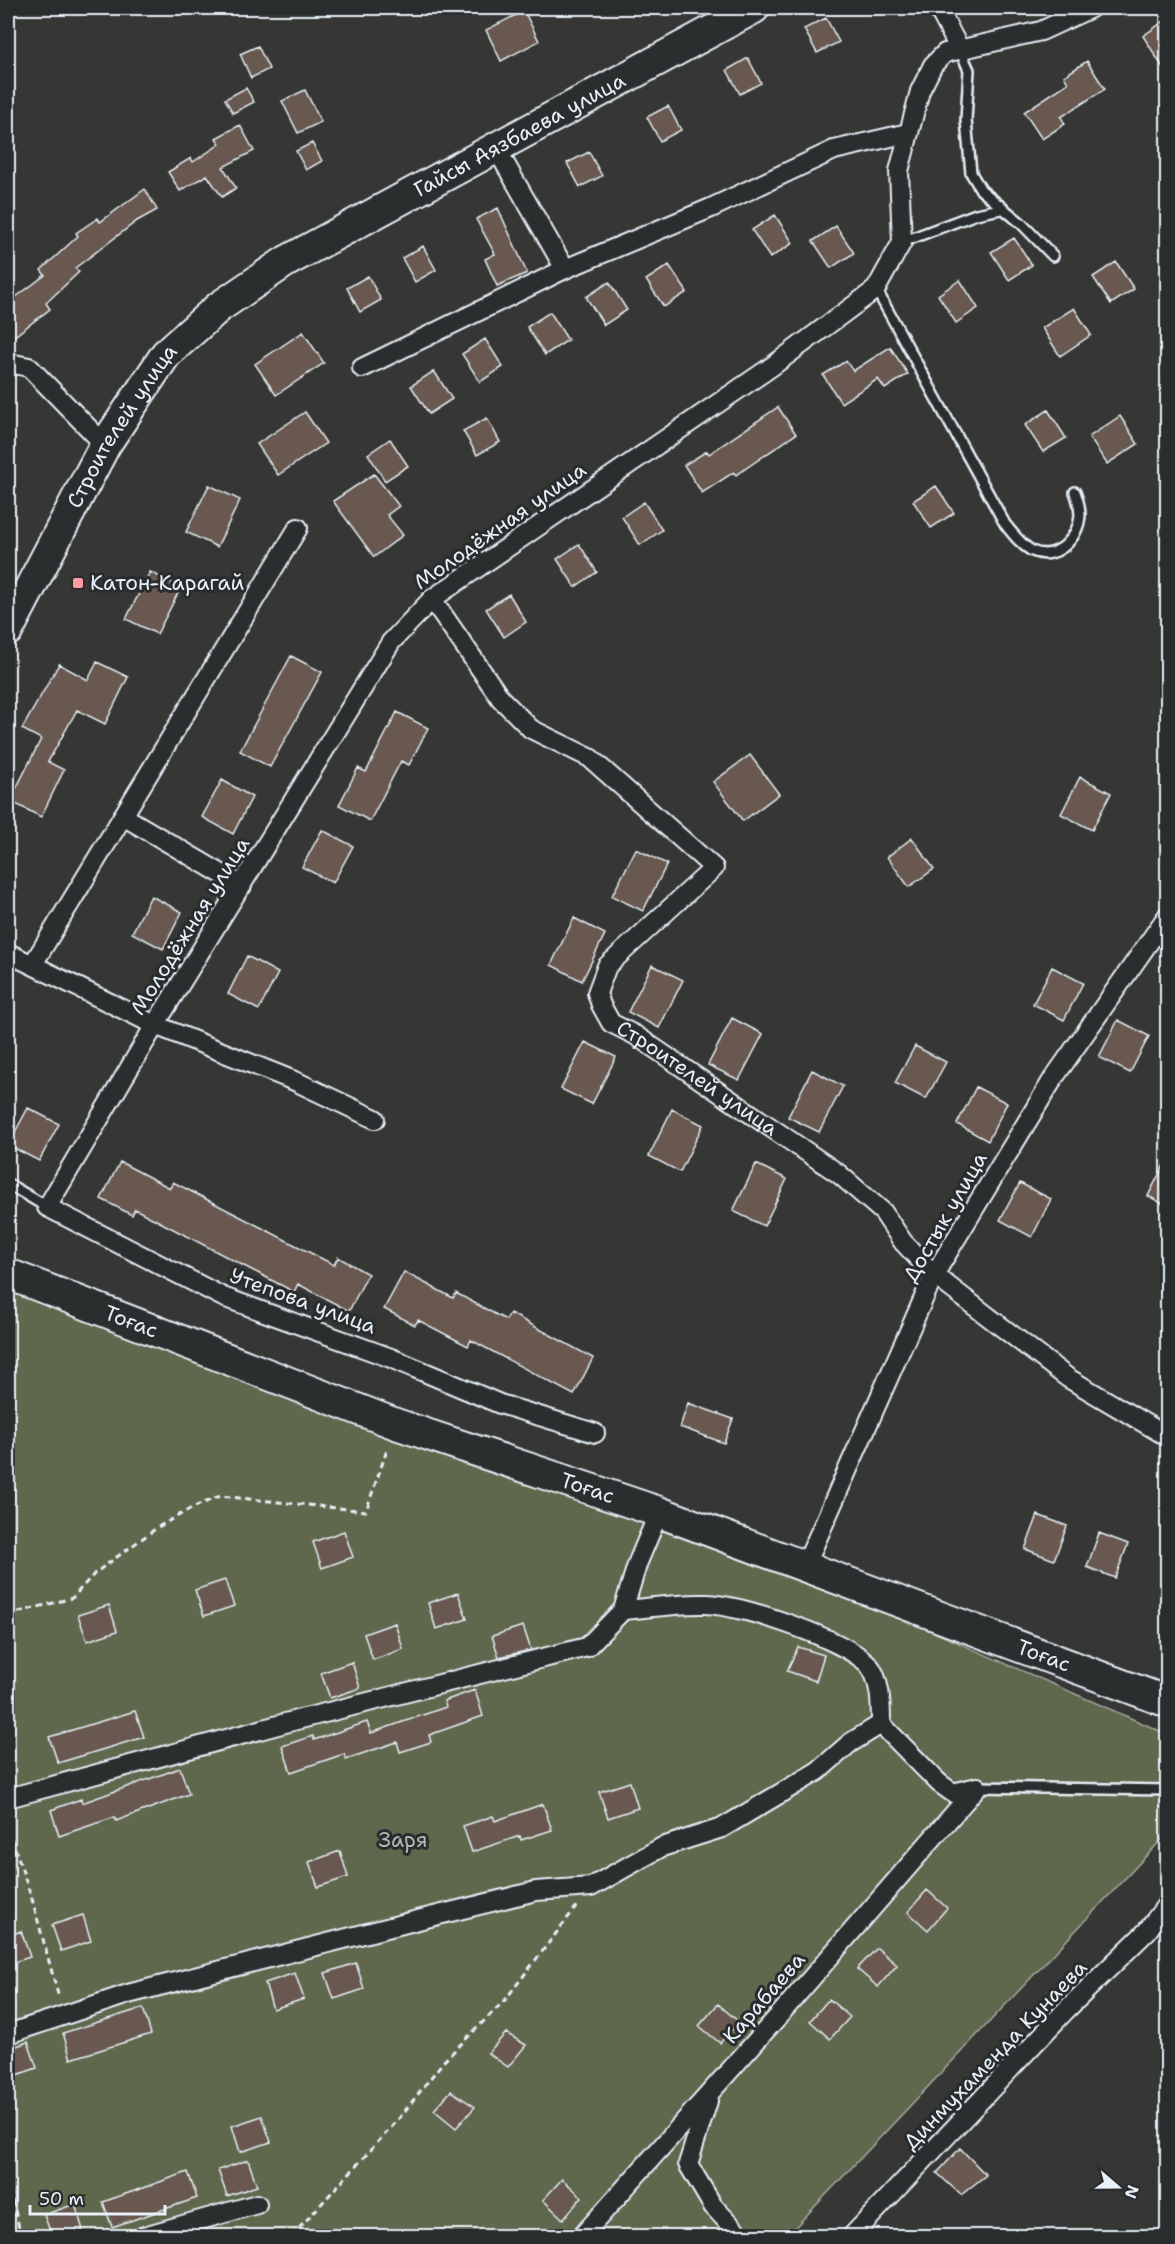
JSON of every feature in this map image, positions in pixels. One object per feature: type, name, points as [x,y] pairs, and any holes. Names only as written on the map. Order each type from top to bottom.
[{"type":"highway","name":"Гайсы Аязбаева улица","points":[[285,262],[754,8]]},
{"type":"highway","name":"Строителей улица","points":[[8,630],[105,445],[166,354],[219,307],[285,262]]},
{"type":"highway","name":"Тоғас","points":[[8,1274],[396,1424],[658,1512],[1167,1702]]},
{"type":"street","points":[[938,8],[959,48]]},
{"type":"street","points":[[902,242],[899,171],[920,91],[933,65],[945,53],[959,48],[1005,42],[1041,31],[1091,8]]},
{"type":"street","points":[[362,368],[565,269],[711,208],[834,150],[908,133]]},
{"type":"street","points":[[496,148],[565,269]]},
{"type":"street","name":"Молодёжная улица","points":[[47,1207],[155,1025],[391,642],[432,599],[771,367],[876,289],[902,242]]},
{"type":"street","points":[[8,368],[14,364],[29,367],[105,445]]},
{"type":"street","points":[[33,964],[298,528]]},
{"type":"street","name":"Строителей улица","points":[[432,599],[501,699],[531,729],[590,758],[714,868],[607,966],[597,993],[612,1023],[635,1035],[839,1173],[882,1212],[903,1242],[934,1275]]},
{"type":"street","points":[[123,816],[242,886]]},
{"type":"street","name":"Достык улица","points":[[805,1566],[934,1275],[1053,1079],[1167,915]]},
{"type":"street","points":[[8,953],[155,1025],[297,1082],[375,1119]]},
{"type":"street","name":"Утепова улица","points":[[47,1207],[223,1297],[391,1358],[500,1404],[595,1432]]},
{"type":"street","points":[[934,1275],[1068,1378],[1167,1437]]},
{"type":"street","points":[[8,1798],[289,1722],[587,1647],[623,1610],[638,1562],[658,1512]]},
{"type":"street","points":[[623,1610],[706,1604],[754,1613],[834,1643],[868,1664],[882,1697],[881,1724],[939,1783],[953,1793],[977,1787]]},
{"type":"street","points":[[8,2034],[128,1994],[422,1919],[536,1891],[591,1887],[662,1847],[722,1828],[818,1770],[850,1743],[881,1724]]},
{"type":"street","name":"Карабаева","points":[[582,2236],[977,1787]]},
{"type":"street","name":"Динмухаменда Кунаева","points":[[852,2236],[1067,2009],[1148,1931],[1167,1903]]},
{"type":"street","points":[[710,2093],[688,2164],[713,2206],[741,2236]]},
{"type":"street","points":[[144,2236],[257,2204]]},
{"type":"lane","points":[[959,48],[969,70],[966,120],[971,173],[981,190],[1001,209],[1021,223],[1053,256]]},
{"type":"lane","points":[[902,242],[976,214],[1001,209]]},
{"type":"lane","points":[[876,289],[1005,524],[1022,544],[1033,551],[1048,555],[1061,549],[1074,537],[1080,518],[1075,492]]},
{"type":"lane","name":"Утепова улица","points":[[8,1184],[47,1207]]},
{"type":"lane","points":[[977,1787],[1167,1790]]},
{"type":"path","points":[[8,1615],[72,1598],[95,1573],[158,1527],[220,1496],[366,1511],[396,1424]]},
{"type":"path","points":[[8,1828],[32,1899],[60,2002]]},
{"type":"path","points":[[292,2236],[397,2121],[443,2062],[505,2000],[591,1887]]},
{"type":"path","points":[[8,2180],[21,2236]]},
{"type":"green space","name":"Заря","points":[[8,1272],[659,1512],[1167,1734],[1167,1834],[787,2236],[8,2236]]},
{"type":"building","points":[[524,11],[539,41],[501,61],[486,30]]},
{"type":"building","points":[[826,18],[839,42],[817,53],[804,29]]},
{"type":"building","points":[[1167,19],[1167,74],[1143,36]]},
{"type":"building","points":[[258,46],[269,69],[251,78],[240,54]]},
{"type":"building","points":[[748,58],[761,83],[740,94],[727,70]]},
{"type":"building","points":[[1087,61],[1105,89],[1061,117],[1065,124],[1042,139],[1024,112],[1068,83],[1064,76]]},
{"type":"building","points":[[246,88],[254,102],[233,113],[225,99]]},
{"type":"building","points":[[305,90],[321,122],[298,133],[282,101]]},
{"type":"building","points":[[668,106],[681,130],[660,141],[647,117]]},
{"type":"building","points":[[240,125],[254,151],[223,167],[236,188],[222,197],[207,175],[180,191],[168,172],[191,158],[193,162],[220,144],[216,138]]},
{"type":"building","points":[[312,143],[322,161],[306,170],[296,151]]},
{"type":"building","points":[[589,152],[602,176],[580,187],[567,163]]},
{"type":"building","points":[[145,189],[157,210],[137,221],[75,268],[79,272],[46,303],[50,309],[8,341],[8,303],[45,275],[41,270],[78,236],[76,233],[98,218],[100,222]]},
{"type":"building","points":[[498,208],[527,273],[497,286],[485,259],[495,254],[476,219]]},
{"type":"building","points":[[775,215],[793,243],[770,258],[752,230]]},
{"type":"building","points":[[836,226],[854,253],[831,268],[813,241]]},
{"type":"building","points":[[1014,238],[1032,265],[1009,280],[991,252]]},
{"type":"building","points":[[423,246],[436,270],[415,282],[402,258]]},
{"type":"building","points":[[1116,262],[1134,289],[1111,304],[1093,277]]},
{"type":"building","points":[[669,265],[687,292],[664,307],[646,280]]},
{"type":"building","points":[[368,276],[381,300],[360,312],[347,288]]},
{"type":"building","points":[[960,280],[978,308],[956,323],[938,295]]},
{"type":"building","points":[[609,282],[627,310],[604,325],[586,297]]},
{"type":"building","points":[[1074,308],[1091,335],[1060,356],[1042,328]]},
{"type":"building","points":[[550,312],[568,340],[545,355],[527,327]]},
{"type":"building","points":[[303,332],[324,363],[276,395],[255,364]]},
{"type":"building","points":[[485,339],[503,367],[480,382],[462,354]]},
{"type":"building","points":[[890,347],[908,374],[885,389],[878,379],[841,403],[823,375],[846,361],[853,371]]},
{"type":"building","points":[[434,371],[452,399],[429,414],[411,386]]},
{"type":"building","points":[[778,407],[796,434],[736,475],[734,472],[702,493],[684,465],[707,451],[709,454]]},
{"type":"building","points":[[1048,410],[1066,438],[1043,452],[1025,425]]},
{"type":"building","points":[[305,412],[326,443],[278,475],[257,444]]},
{"type":"building","points":[[1120,416],[1138,444],[1107,464],[1089,437]]},
{"type":"building","points":[[487,418],[500,442],[477,455],[463,431]]},
{"type":"building","points":[[390,439],[408,466],[385,481],[368,454]]},
{"type":"building","points":[[374,474],[399,506],[387,515],[403,535],[374,557],[333,501]]},
{"type":"building","points":[[209,485],[240,500],[217,547],[186,532]]},
{"type":"building","points":[[936,486],[954,513],[931,528],[913,501]]},
{"type":"building","points":[[644,502],[662,530],[640,545],[622,517]]},
{"type":"building","points":[[579,544],[597,572],[575,587],[557,559]]},
{"type":"building","points":[[150,572],[181,587],[157,634],[126,619]]},
{"type":"building","points":[[509,594],[526,622],[504,637],[486,609]]},
{"type":"building","points":[[291,656],[322,672],[270,767],[240,751]]},
{"type":"building","points":[[97,662],[128,677],[105,724],[77,710],[48,762],[64,770],[41,817],[10,801],[41,739],[22,729],[59,664],[88,680]]},
{"type":"building","points":[[397,712],[428,728],[409,765],[401,761],[370,821],[339,805],[358,768],[366,772]]},
{"type":"building","points":[[750,755],[779,794],[743,821],[713,782]]},
{"type":"building","points":[[1080,777],[1111,793],[1092,830],[1061,814]]},
{"type":"building","points":[[222,780],[252,797],[233,834],[202,817]]},
{"type":"building","points":[[322,830],[353,846],[333,883],[302,867]]},
{"type":"building","points":[[912,838],[934,869],[909,887],[887,857]]},
{"type":"building","points":[[636,849],[667,864],[643,911],[612,896]]},
{"type":"building","points":[[151,896],[182,912],[163,949],[132,933]]},
{"type":"building","points":[[574,918],[605,934],[582,981],[551,965]]},
{"type":"building","points":[[247,956],[278,973],[259,1010],[228,994]]},
{"type":"building","points":[[652,965],[683,980],[659,1028],[628,1012]]},
{"type":"building","points":[[1052,967],[1083,983],[1064,1020],[1033,1004]]},
{"type":"building","points":[[732,1018],[763,1034],[739,1080],[708,1065]]},
{"type":"building","points":[[1118,1020],[1149,1036],[1130,1073],[1099,1057]]},
{"type":"building","points":[[585,1042],[616,1057],[592,1104],[561,1089]]},
{"type":"building","points":[[915,1046],[946,1062],[926,1099],[895,1083]]},
{"type":"building","points":[[812,1070],[843,1086],[819,1132],[788,1117]]},
{"type":"building","points":[[976,1087],[1007,1103],[988,1141],[957,1124]]},
{"type":"building","points":[[28,1108],[59,1124],[39,1161],[8,1145]]},
{"type":"building","points":[[672,1109],[703,1125],[680,1172],[649,1156]]},
{"type":"building","points":[[1167,1159],[1167,1206],[1148,1196]]},
{"type":"building","points":[[120,1162],[170,1188],[173,1182],[334,1265],[338,1257],[368,1274],[349,1311],[298,1284],[294,1292],[135,1209],[132,1215],[101,1199]]},
{"type":"building","points":[[756,1164],[787,1179],[764,1226],[733,1211]]},
{"type":"building","points":[[1020,1183],[1051,1199],[1032,1237],[1000,1220]]},
{"type":"building","points":[[404,1272],[453,1298],[456,1293],[506,1320],[510,1313],[593,1358],[574,1395],[471,1340],[468,1346],[418,1320],[415,1325],[384,1309]]},
{"type":"building","points":[[688,1403],[733,1419],[724,1443],[680,1427]]},
{"type":"building","points":[[1038,1515],[1067,1526],[1054,1560],[1025,1549]]},
{"type":"building","points":[[344,1531],[353,1557],[322,1568],[313,1542]]},
{"type":"building","points":[[1099,1533],[1128,1544],[1115,1578],[1087,1567]]},
{"type":"building","points":[[225,1580],[234,1606],[204,1616],[195,1590]]},
{"type":"building","points":[[458,1593],[467,1619],[436,1629],[428,1603]]},
{"type":"building","points":[[109,1605],[117,1631],[87,1641],[78,1615]]},
{"type":"building","points":[[395,1623],[403,1649],[373,1660],[364,1634]]},
{"type":"building","points":[[523,1626],[531,1650],[499,1657],[492,1636]]},
{"type":"building","points":[[798,1647],[824,1655],[816,1681],[787,1671]]},
{"type":"building","points":[[352,1662],[360,1688],[330,1698],[321,1673]]},
{"type":"building","points":[[475,1690],[483,1716],[429,1735],[431,1742],[400,1752],[397,1742],[346,1759],[344,1754],[291,1772],[282,1746],[313,1736],[314,1740],[367,1722],[371,1733],[446,1707],[444,1701]]},
{"type":"building","points":[[135,1711],[144,1737],[58,1763],[49,1737]]},
{"type":"building","points":[[180,1768],[189,1794],[116,1821],[115,1817],[59,1836],[51,1810],[81,1799],[82,1803]]},
{"type":"building","points":[[630,1782],[638,1808],[608,1818],[599,1792]]},
{"type":"building","points":[[543,1804],[552,1830],[521,1840],[520,1836],[472,1852],[463,1826],[493,1816],[495,1821]]},
{"type":"building","points":[[340,1851],[348,1877],[318,1887],[309,1862]]},
{"type":"building","points":[[927,1890],[947,1908],[928,1930],[908,1912]]},
{"type":"building","points":[[83,1915],[91,1941],[61,1951],[52,1925]]},
{"type":"building","points":[[21,1931],[30,1957],[8,1964],[8,1936]]},
{"type":"building","points":[[877,1948],[897,1965],[878,1987],[857,1969]]},
{"type":"building","points":[[356,1963],[364,1989],[334,1999],[325,1973]]},
{"type":"building","points":[[295,1973],[304,1999],[273,2009],[265,1983]]},
{"type":"building","points":[[829,1999],[850,2017],[830,2039],[810,2021]]},
{"type":"building","points":[[718,2004],[739,2022],[720,2043],[699,2026]]},
{"type":"building","points":[[143,2008],[151,2034],[71,2059],[63,2033]]},
{"type":"building","points":[[506,2033],[526,2045],[508,2067],[488,2053]]},
{"type":"building","points":[[28,2042],[37,2068],[8,2078],[8,2049]]},
{"type":"building","points":[[451,2091],[475,2107],[456,2128],[434,2110]]},
{"type":"building","points":[[262,2116],[271,2142],[240,2152],[232,2126]]},
{"type":"building","points":[[960,2148],[986,2175],[961,2195],[937,2173]]},
{"type":"building","points":[[248,2160],[257,2186],[227,2196],[218,2170]]},
{"type":"building","points":[[188,2172],[197,2198],[112,2227],[103,2202]]},
{"type":"building","points":[[562,2179],[582,2197],[563,2219],[543,2200]]},
{"type":"building","points":[[75,2204],[83,2230],[65,2236],[52,2236],[44,2215]]},
{"type":"place","name":"Катон-Карагай","points":[[78,583]]}]
